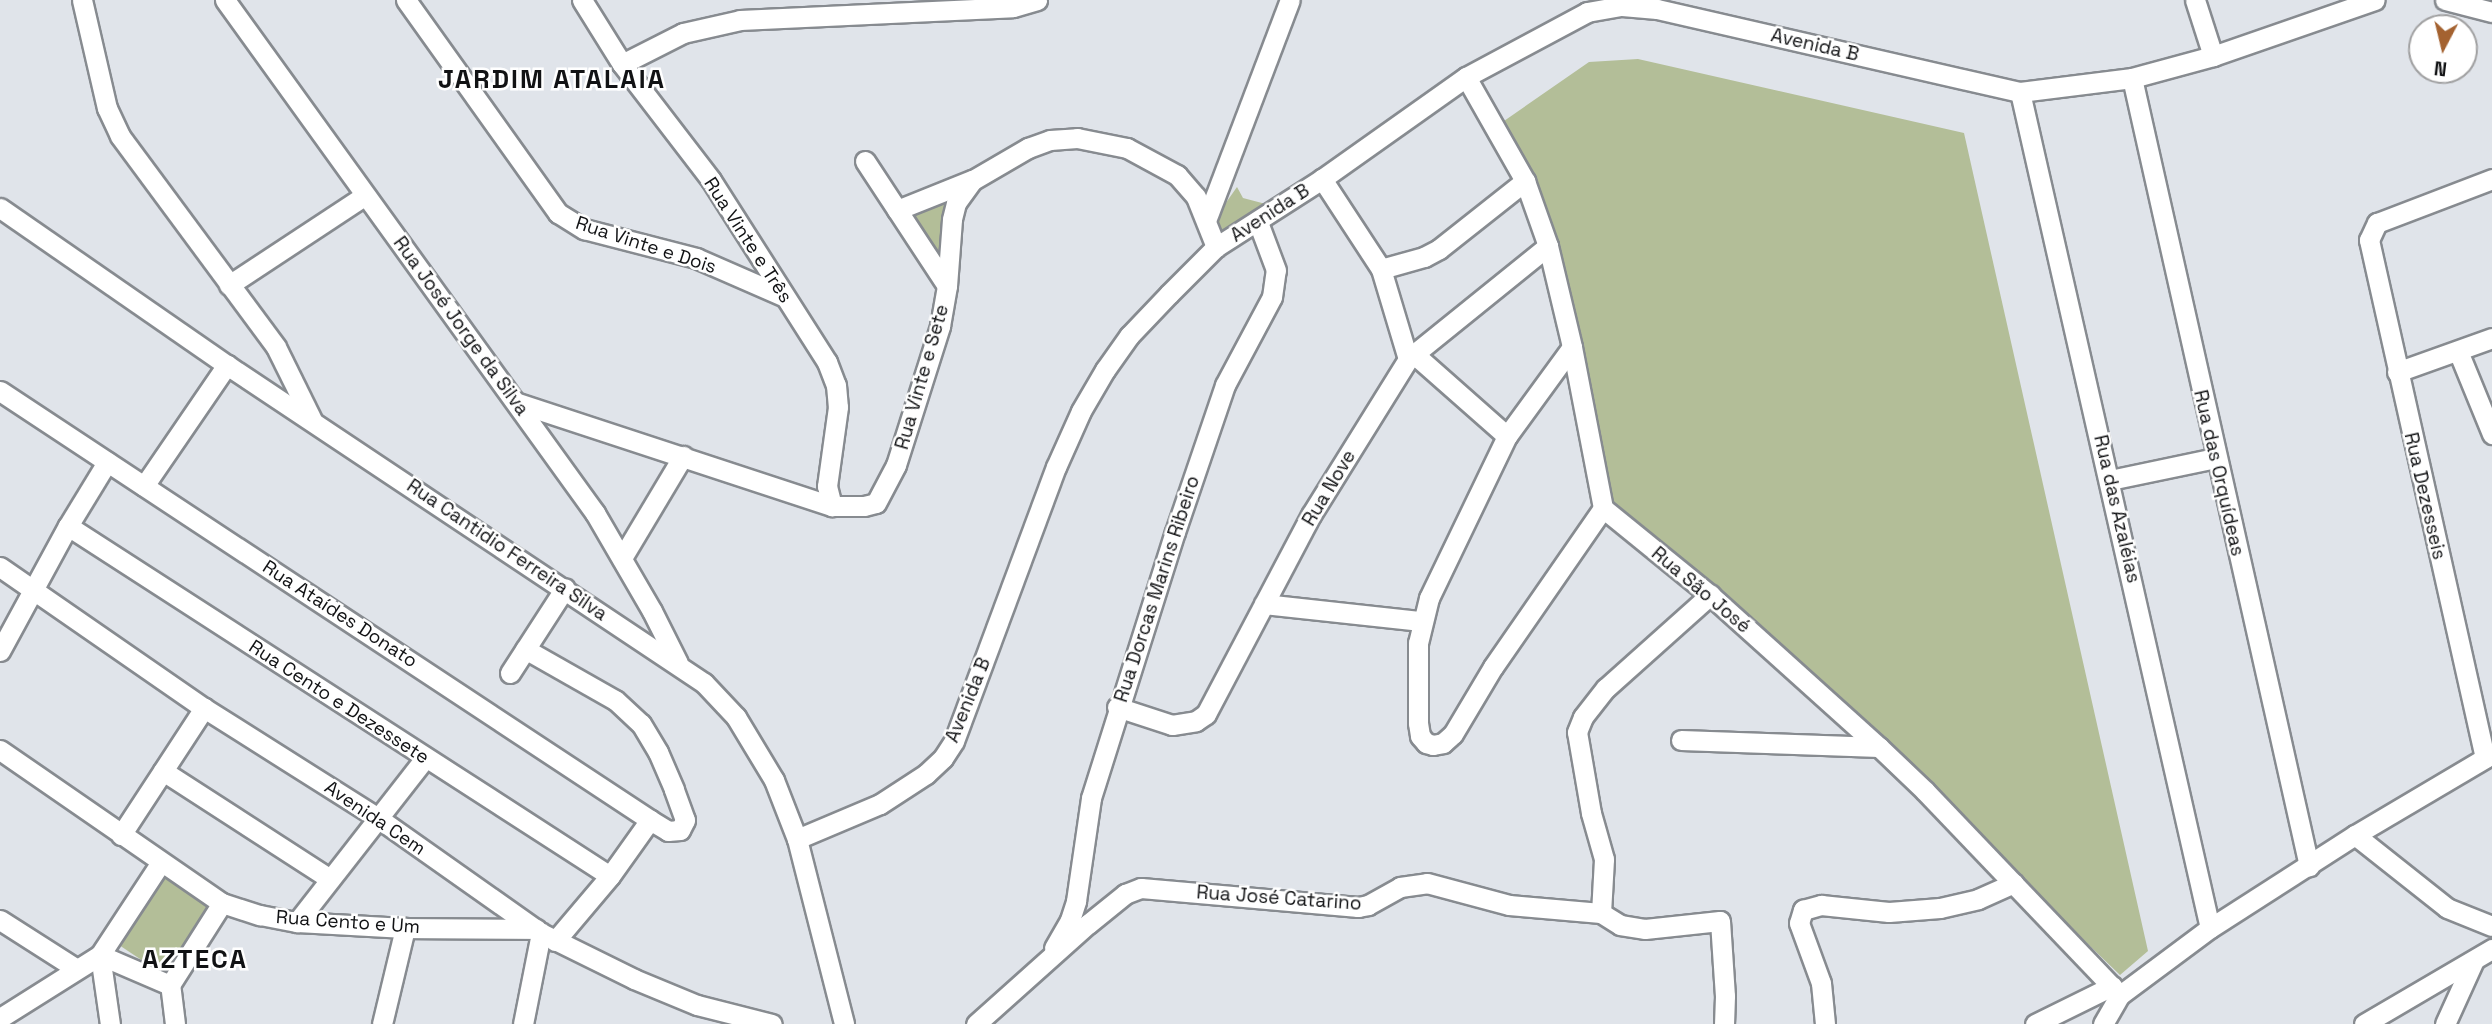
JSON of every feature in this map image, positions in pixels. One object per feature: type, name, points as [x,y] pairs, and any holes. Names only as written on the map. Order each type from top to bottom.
[{"type":"street","points":[[82,0],[107,108],[120,136],[276,347],[313,421]]},
{"type":"street","name":"Rua José Jorge da Silva","points":[[225,0],[595,513],[678,664]]},
{"type":"street","name":"Rua Vinte e Dois","points":[[406,0],[558,213],[584,229],[696,258],[783,296]]},
{"type":"street","name":"Rua Vinte e Três","points":[[582,0],[622,64],[711,180],[827,362],[836,385],[838,407],[827,486],[832,506]]},
{"type":"street","points":[[622,64],[683,33],[740,20],[1013,6],[1037,0]]},
{"type":"street","points":[[1206,218],[1290,0]]},
{"type":"street","points":[[2195,0],[2213,56]]},
{"type":"street","points":[[2020,92],[2132,78],[2213,56],[2375,0]]},
{"type":"street","points":[[2445,0],[2492,12]]},
{"type":"street","name":"Avenida B","points":[[797,839],[880,804],[926,774],[943,758],[954,741],[1056,467],[1082,411],[1105,370],[1129,336],[1216,247],[1322,179],[1466,78],[1587,12],[1622,6],[1657,9],[2020,92]]},
{"type":"street","points":[[1466,78],[1525,181],[1548,246],[1572,347],[1603,509],[1493,667],[1453,734],[1443,743],[1433,745],[1420,736],[1418,723],[1418,643],[1429,598],[1507,436],[1572,347]]},
{"type":"street","name":"Rua das Orquídeas","points":[[2132,78],[2215,458],[2309,866]]},
{"type":"street","name":"Rua das Azaléias","points":[[2020,92],[2210,928]]},
{"type":"street","name":"Rua Vinte e Sete","points":[[832,506],[853,508],[876,503],[896,465],[940,326],[956,203],[974,180],[1028,148],[1050,140],[1077,138],[1127,148],[1177,175],[1196,197],[1216,247]]},
{"type":"street","points":[[865,161],[947,286]]},
{"type":"street","points":[[1322,179],[1381,268],[1411,356],[1507,436]]},
{"type":"street","name":"Rua Dezesseis","points":[[2488,756],[2369,248],[2370,233],[2377,223],[2492,179]]},
{"type":"street","points":[[897,211],[974,180]]},
{"type":"street","points":[[1381,268],[1424,257],[1439,249],[1525,181]]},
{"type":"street","points":[[229,285],[364,196]]},
{"type":"street","name":"Rua Cantidio Ferreira Silva","points":[[0,208],[228,365],[704,683],[736,717],[774,780],[797,839],[844,1024]]},
{"type":"street","name":"Rua Dorcas Marins Ribeiro","points":[[1044,964],[1070,920],[1076,901],[1091,798],[1117,707],[1225,385],[1272,297],[1276,270],[1258,222]]},
{"type":"street","name":"Rua Nove","points":[[1117,707],[1172,725],[1196,721],[1206,713],[1311,515],[1411,356],[1548,246]]},
{"type":"street","points":[[2397,372],[2492,338]]},
{"type":"street","points":[[2458,351],[2492,434]]},
{"type":"street","points":[[144,486],[228,365]]},
{"type":"street","name":"Rua Ataídes Donato","points":[[0,391],[650,820],[668,831],[680,830],[685,820],[674,789],[658,752],[641,724],[615,700],[525,649]]},
{"type":"street","points":[[518,403],[832,506]]},
{"type":"street","points":[[622,558],[683,456]]},
{"type":"street","points":[[2110,480],[2215,458]]},
{"type":"street","points":[[0,651],[68,526],[107,462]]},
{"type":"street","name":"Rua São José","points":[[1603,509],[1710,595],[1879,747],[2116,991]]},
{"type":"street","name":"Rua Cento e Dezessete","points":[[68,526],[610,876]]},
{"type":"street","name":"Avenida Cem","points":[[0,567],[204,708],[378,818],[544,935],[634,979],[696,1014],[772,1024]]},
{"type":"street","points":[[510,673],[565,588]]},
{"type":"street","points":[[1601,913],[1604,859],[1591,813],[1577,732],[1583,717],[1606,688],[1710,595]]},
{"type":"street","points":[[1264,604],[1422,621]]},
{"type":"street","points":[[121,835],[204,708]]},
{"type":"street","points":[[1681,740],[1879,747]]},
{"type":"street","name":"Rua Cento e Um","points":[[0,750],[222,903],[260,915],[297,922],[544,935]]},
{"type":"street","points":[[2035,1024],[2116,991],[2355,835],[2488,756]]},
{"type":"street","points":[[297,922],[425,758]]},
{"type":"street","points":[[163,771],[330,878]]},
{"type":"street","points":[[523,1024],[544,935],[610,876],[650,820]]},
{"type":"street","points":[[2355,835],[2447,908],[2492,926]]},
{"type":"street","points":[[10,1017],[100,955],[161,862]]},
{"type":"street","name":"Rua José Catarino","points":[[976,1024],[1125,894],[1141,888],[1358,906],[1368,905],[1400,887],[1427,883],[1509,905],[1601,913],[1620,925],[1645,929],[1720,921],[1724,1024]]},
{"type":"street","points":[[1825,1024],[1821,983],[1799,923],[1803,910],[1821,905],[1889,912],[1940,908],[1978,899],[2014,883]]},
{"type":"street","points":[[175,1024],[170,985],[222,903]]},
{"type":"street","points":[[0,920],[77,969]]},
{"type":"street","points":[[382,1024],[405,928]]},
{"type":"street","points":[[2364,1024],[2492,949]]},
{"type":"street","points":[[100,955],[170,985]]},
{"type":"street","points":[[100,955],[110,1024]]},
{"type":"street","points":[[2445,1024],[2474,960]]},
{"type":"street","points":[[2103,1024],[2116,991]]},
{"type":"green space","points":[[1638,59],[1964,133],[2148,951],[2120,975],[1769,637],[1609,517],[1581,343],[1566,303],[1534,176],[1504,121],[1589,62]]},
{"type":"green space","points":[[1237,187],[1243,198],[1262,203],[1278,203],[1227,235],[1217,225],[1218,214]]},
{"type":"green space","points":[[956,196],[943,266],[911,215]]},
{"type":"green space","points":[[167,873],[212,903],[164,975],[119,945]]},
{"type":"district","name":"JARDIM ATALAIA","points":[[552,80]]},
{"type":"district","name":"AZTECA","points":[[195,960]]}]
